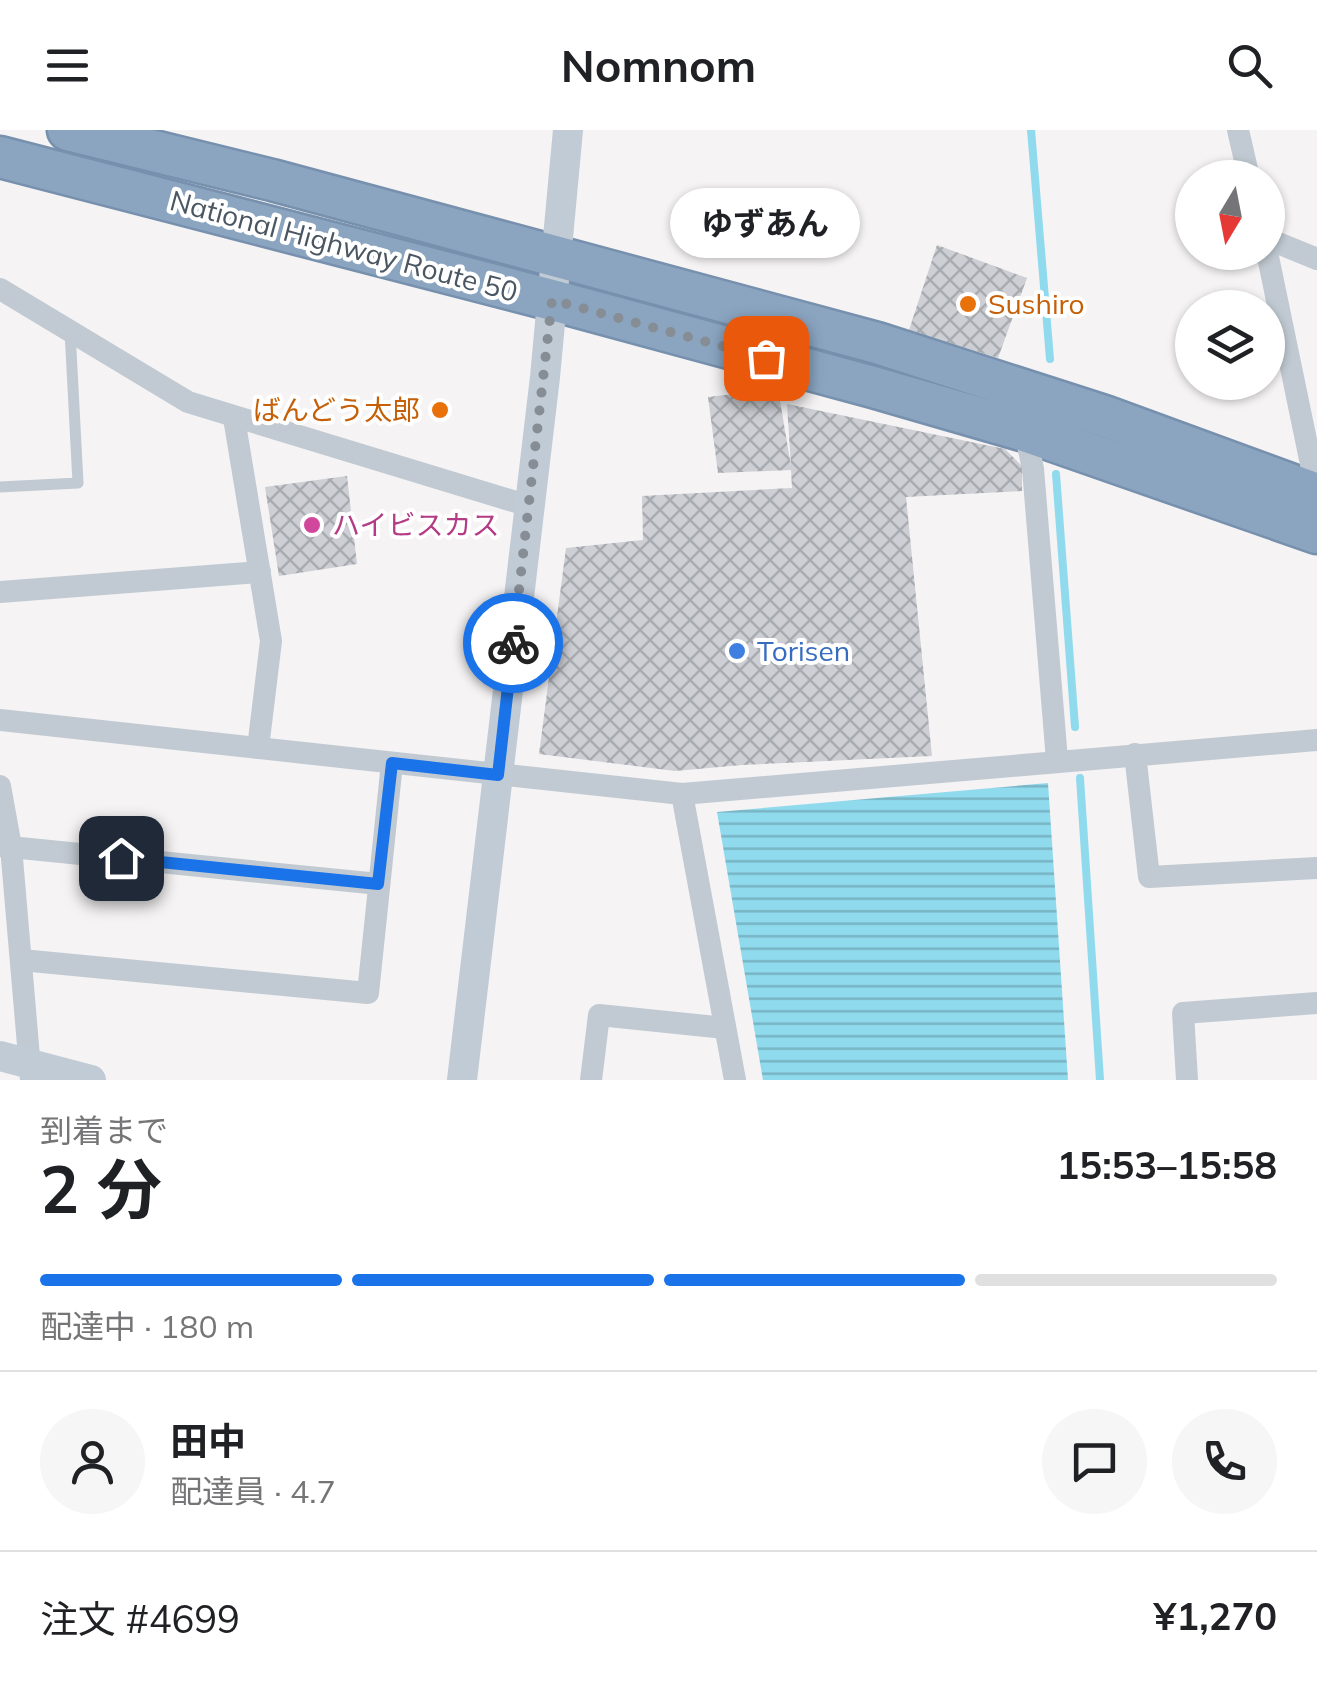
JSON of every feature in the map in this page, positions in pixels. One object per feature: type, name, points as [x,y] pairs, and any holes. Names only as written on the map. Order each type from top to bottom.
[{"type":"highway","name":"National Highway Route 50","points":[[68,130],[272,180],[877,343],[1104,416],[1317,494]]},
{"type":"highway","name":"National Highway Route 50","points":[[0,157],[552,300],[1025,431],[1317,534]]},
{"type":"street","points":[[462,1080],[557,258],[568,130]]},
{"type":"street","points":[[1238,130],[1246,160]]},
{"type":"street","points":[[1285,246],[1317,259]]},
{"type":"street","points":[[1271,270],[1317,494]]},
{"type":"street","points":[[0,288],[188,402],[529,506]]},
{"type":"street","points":[[234,418],[271,641],[258,748]]},
{"type":"street","points":[[1025,431],[1033,469],[1057,760]]},
{"type":"street","points":[[0,592],[260,572]]},
{"type":"street","points":[[0,720],[682,794],[1317,740]]},
{"type":"street","points":[[1135,754],[1149,877],[1317,868]]},
{"type":"street","points":[[21,960],[368,993],[392,763]]},
{"type":"street","points":[[0,786],[31,1072]]},
{"type":"street","points":[[682,794],[735,1080]]},
{"type":"street","points":[[6,846],[378,884]]},
{"type":"street","points":[[1187,1080],[1183,1012],[1317,1003]]},
{"type":"street","points":[[591,1080],[598,1015],[726,1028]]},
{"type":"street","points":[[0,1056],[31,1072],[92,1080]]},
{"type":"lane","points":[[0,487],[78,483],[70,331]]},
{"type":"water","points":[[1048,783],[1068,1080],[763,1080],[717,812]]},
{"type":"building","name":"Sushiro","points":[[937,245],[1027,278],[998,358],[909,330]]},
{"type":"building","name":"Torisen","points":[[778,389],[791,466],[787,404],[1005,449],[1022,466],[1022,491],[906,497],[932,756],[675,771],[539,754],[566,548],[643,540],[642,496],[792,488],[791,470],[718,473],[708,397]]},
{"type":"building","name":"ハイビスカス","points":[[347,476],[357,564],[279,576],[265,487]]},
{"type":"waterway","points":[[1031,130],[1050,359]]},
{"type":"waterway","points":[[1056,474],[1075,727]]},
{"type":"waterway","points":[[1080,778],[1100,1080]]},
{"type":"way so far","points":[[513,643],[552,300],[766,358]]},
{"type":"place","name":"Sushiro","points":[[968,304]]},
{"type":"place","name":"ゆずあん","points":[[766,358]]},
{"type":"place","name":"ばんどう太郎","points":[[440,410]]},
{"type":"place","name":"ハイビスカス","points":[[312,525]]},
{"type":"place","name":"Torisen","points":[[737,651]]},
{"type":"route","points":[[121,858],[378,884],[392,763],[498,775],[513,643]]}]
